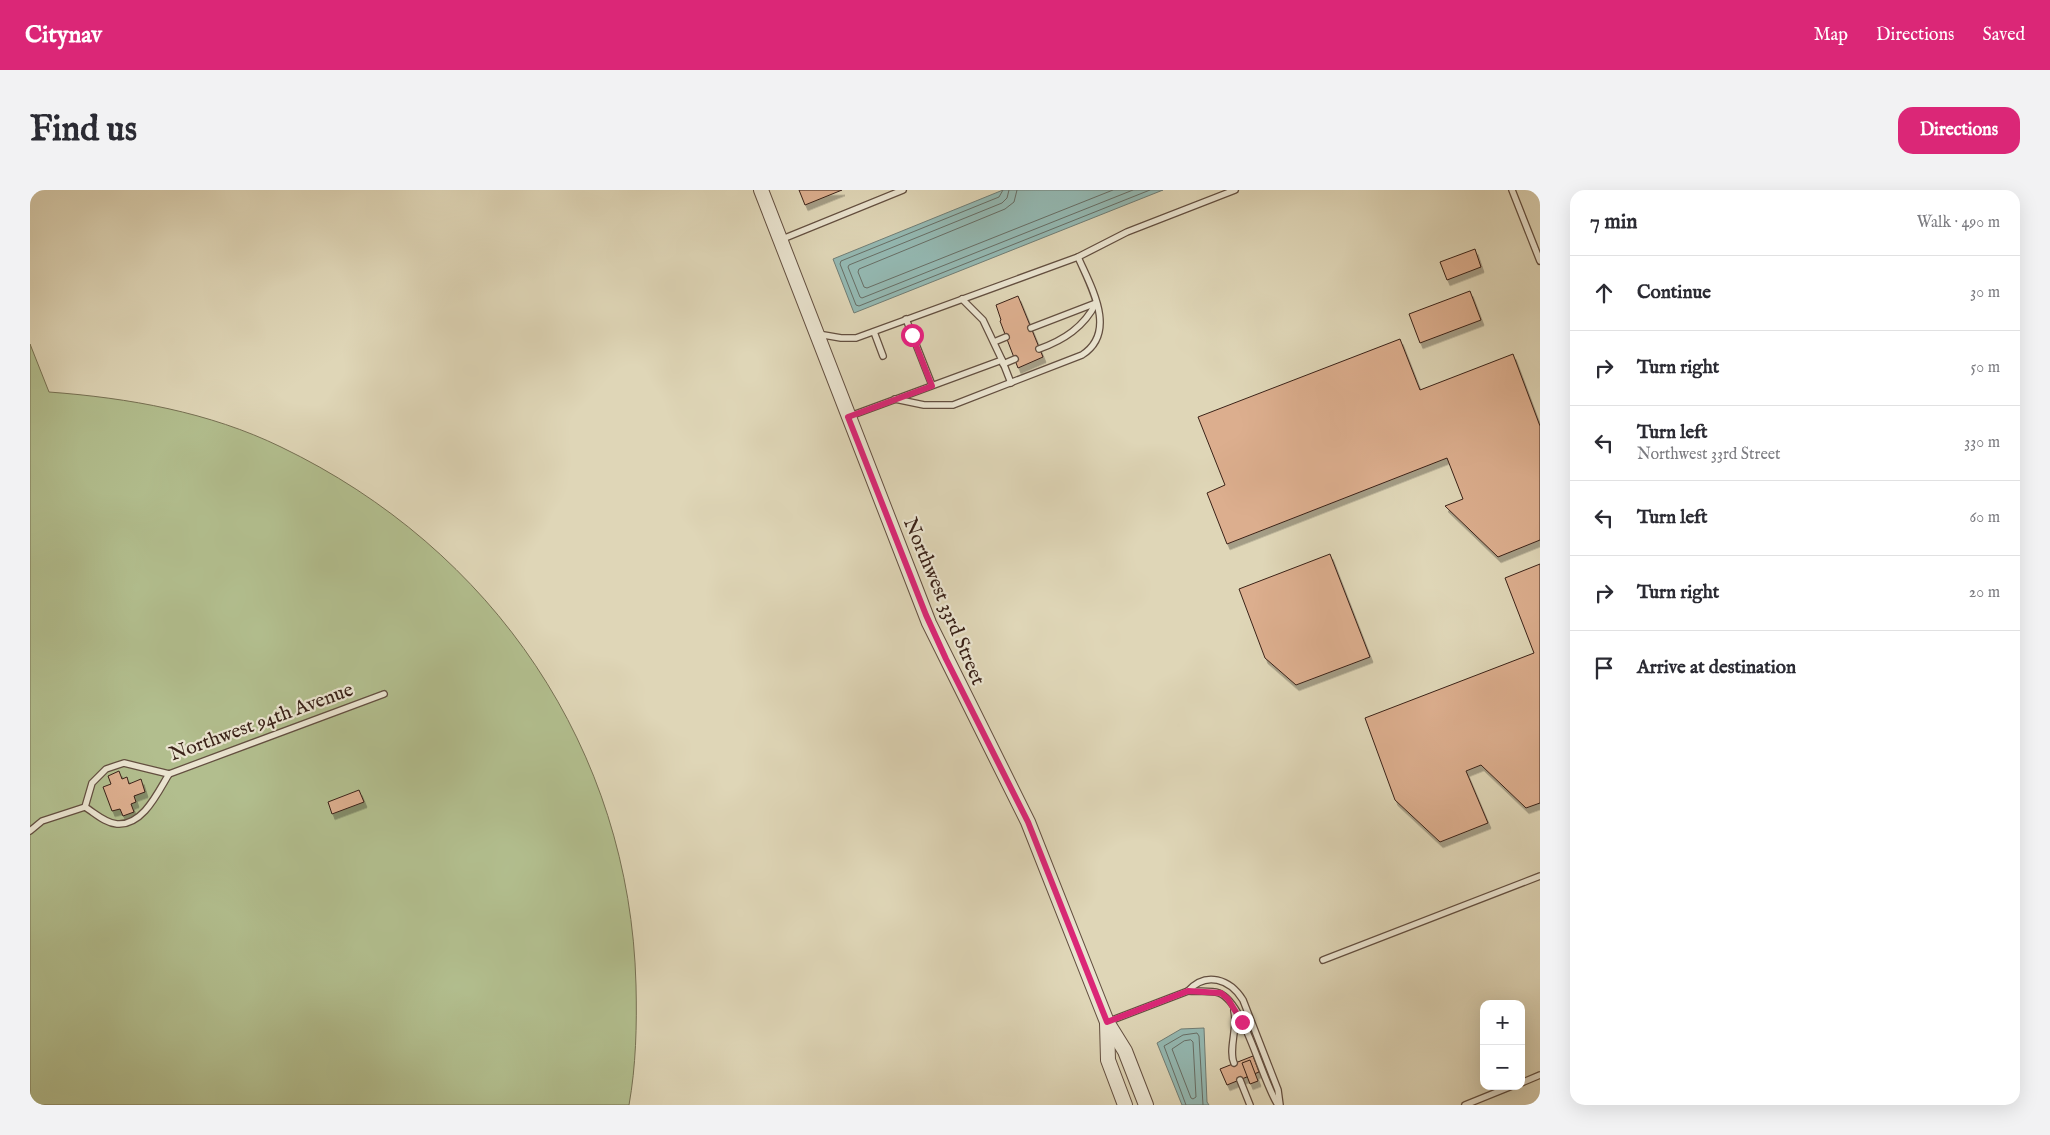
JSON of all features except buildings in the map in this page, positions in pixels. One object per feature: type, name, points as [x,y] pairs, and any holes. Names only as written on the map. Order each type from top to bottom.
[{"type":"street","name":"Northwest 33rd Street","points":[[761,190],[926,615],[946,659],[1028,822],[1107,1022],[1125,1051],[1146,1105]]},
{"type":"street","name":"Northwest 33rd Street","points":[[1107,1022],[1108,1060],[1125,1105]]},
{"type":"lane","points":[[780,240],[903,190]]},
{"type":"lane","points":[[816,333],[848,339],[874,332],[1078,257],[1127,232],[1235,190]]},
{"type":"lane","points":[[1512,190],[1540,261]]},
{"type":"lane","points":[[895,399],[924,405],[946,406],[960,403],[1090,350],[1096,343],[1100,318],[1096,302],[1078,257]]},
{"type":"lane","points":[[962,299],[983,320],[1011,382]]},
{"type":"lane","points":[[1030,328],[1096,302]]},
{"type":"lane","points":[[1039,349],[1066,337],[1081,325],[1096,302]]},
{"type":"lane","points":[[906,319],[932,386]]},
{"type":"lane","points":[[874,332],[883,356]]},
{"type":"lane","points":[[994,342],[1006,337]]},
{"type":"lane","points":[[848,417],[932,386],[1015,359]]},
{"type":"lane","name":"Northwest 94th Avenue","points":[[86,807],[92,783],[106,769],[124,763],[169,774],[384,694]]},
{"type":"lane","points":[[30,831],[42,822],[86,807],[102,819],[117,824],[133,820],[145,811],[169,774]]},
{"type":"lane","points":[[1323,960],[1540,876]]},
{"type":"lane","points":[[1188,991],[1195,983],[1212,979],[1225,982],[1238,993],[1243,1000],[1278,1090],[1279,1105]]},
{"type":"lane","points":[[1107,1022],[1188,991],[1221,993],[1228,999],[1247,1032],[1271,1095],[1279,1105]]},
{"type":"lane","points":[[1233,1007],[1236,1024],[1232,1056],[1234,1063]]},
{"type":"lane","points":[[1525,1081],[1540,1075]]},
{"type":"lane","points":[[1240,1080],[1250,1105]]},
{"type":"lane","points":[[1465,1105],[1502,1090]]},
{"type":"green space","points":[[30,344],[49,392],[109,398],[168,409],[226,424],[281,447],[357,490],[425,541],[485,600],[536,666],[577,738],[608,816],[628,898],[636,985],[636,1045],[629,1105],[30,1105]]},
{"type":"water","points":[[1003,190],[1163,190],[854,313],[833,259]]},
{"type":"water","points":[[1204,1028],[1207,1102],[1209,1105],[1182,1105],[1157,1043],[1181,1029]]},
{"type":"route","points":[[912,335],[932,386],[848,417],[926,615],[946,659],[1012,788],[1038,845],[1107,1022],[1188,991],[1221,993],[1228,999],[1242,1022]]}]
